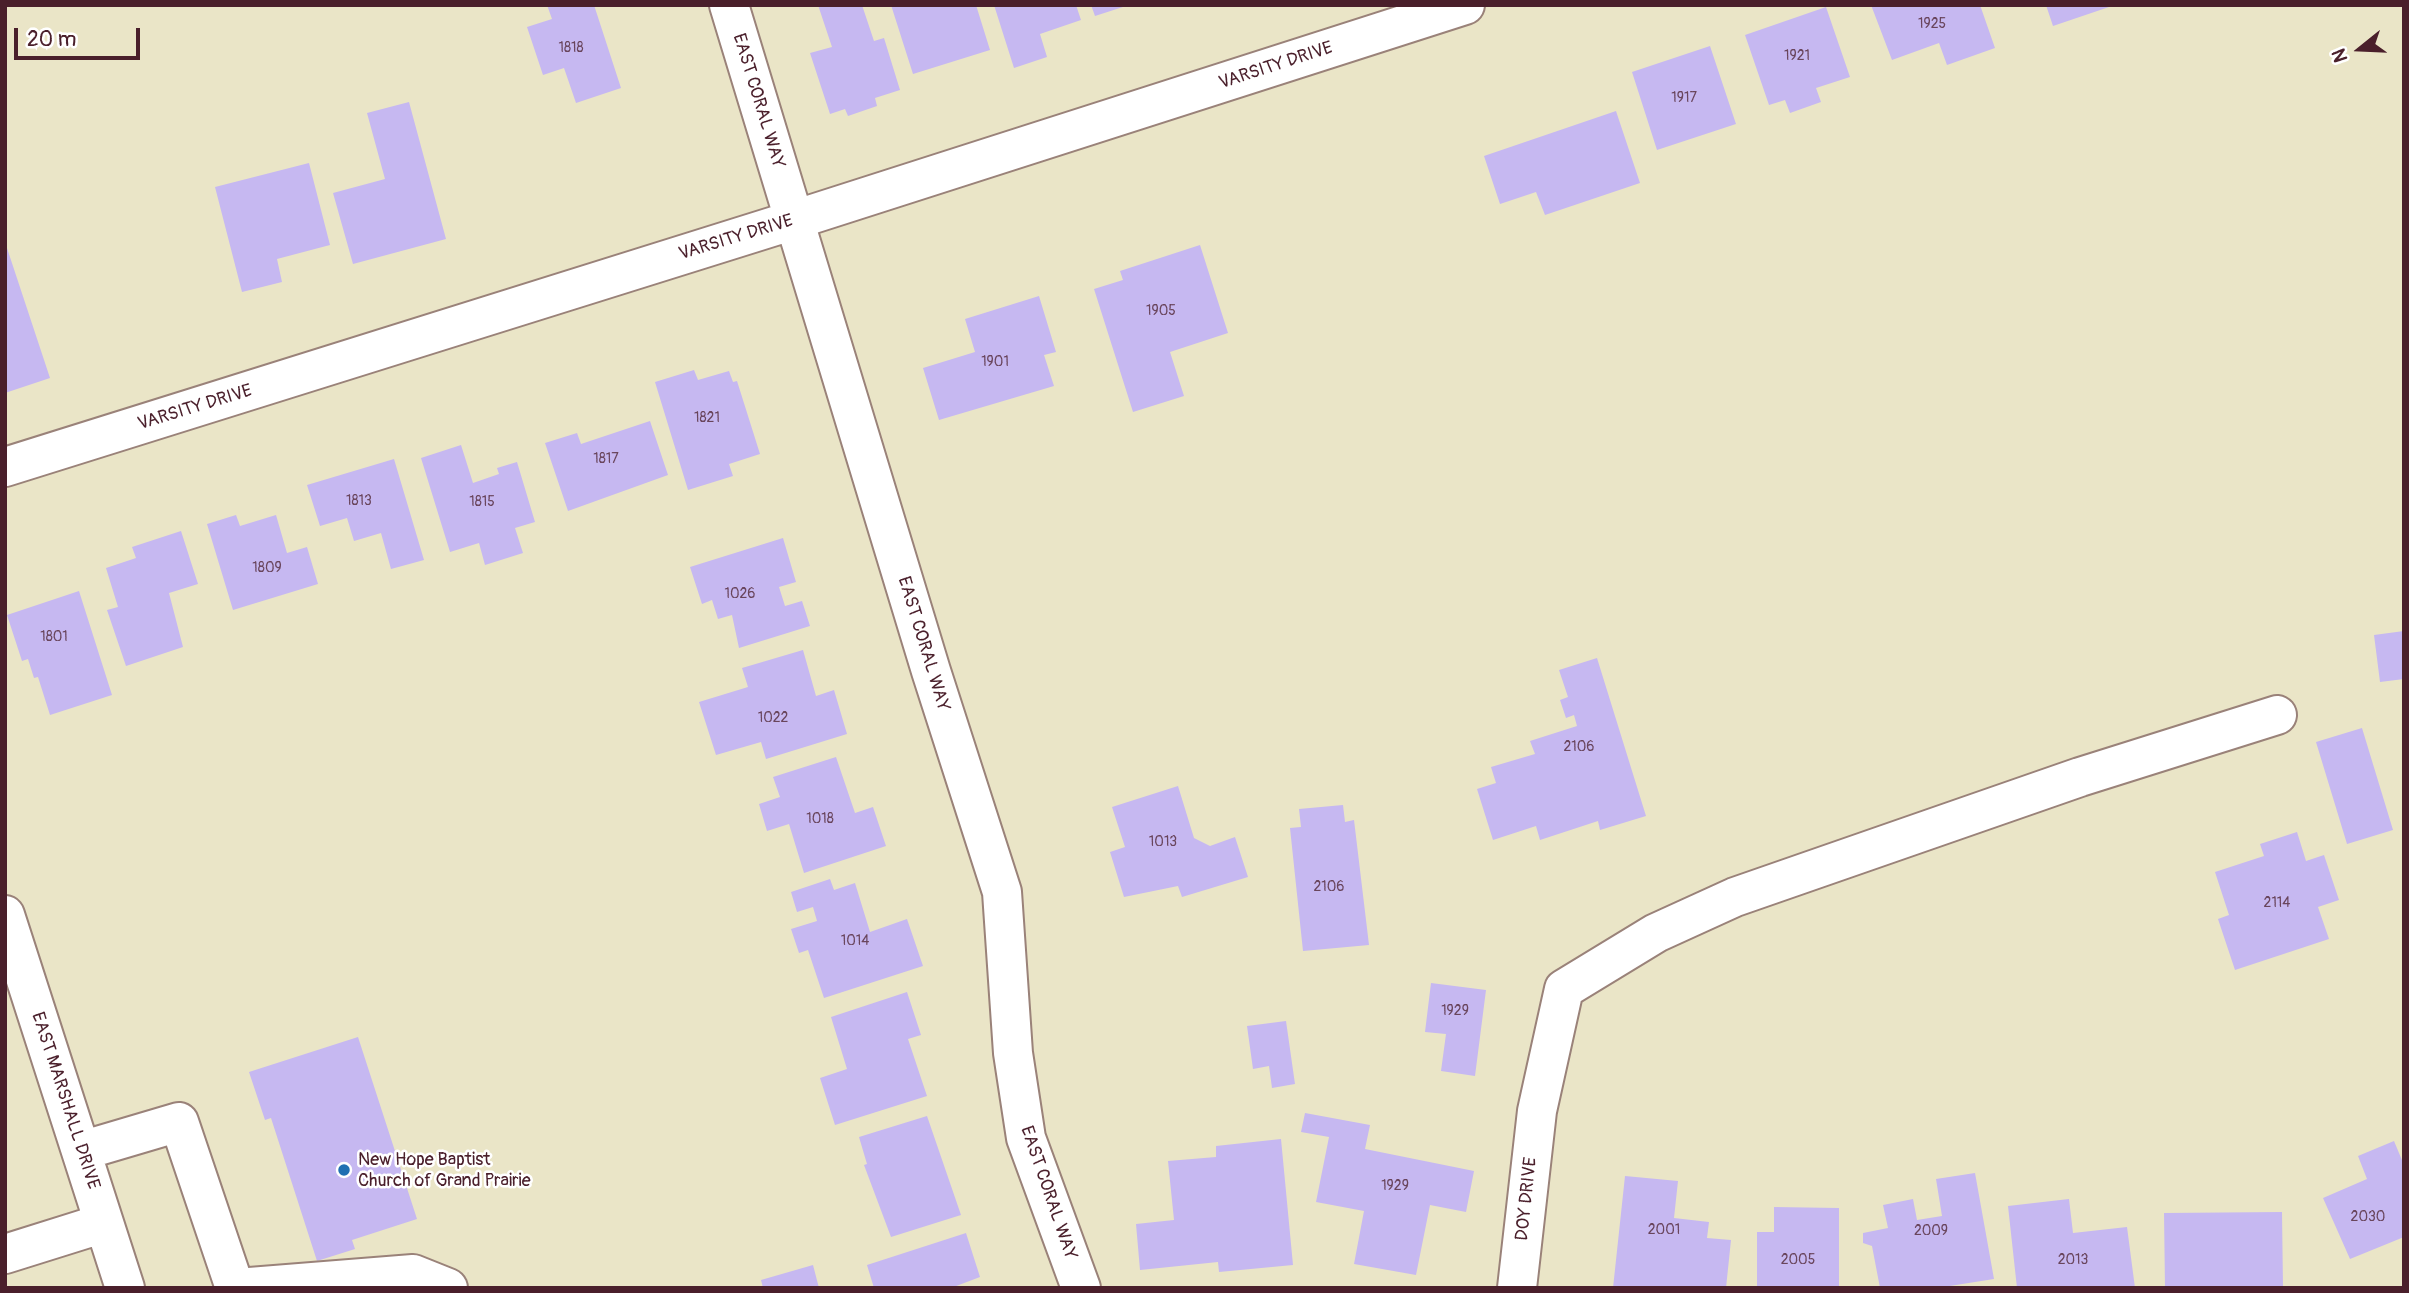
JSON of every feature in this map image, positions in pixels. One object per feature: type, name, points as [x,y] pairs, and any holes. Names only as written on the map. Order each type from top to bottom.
[{"type":"street","name":"EAST CORAL WAY","points":[[729,5],[931,671],[1002,892],[1013,1053],[1026,1138],[1081,1288]]},
{"type":"street","name":"VARSITY DRIVE","points":[[5,467],[794,220],[1465,5]]},
{"type":"street","name":"DOY DRIVE","points":[[1517,1288],[1537,1111],[1564,989],[1656,933],[1735,897],[2080,777],[2277,715]]},
{"type":"street","name":"EAST MARSHALL DRIVE","points":[[5,915],[125,1288]]},
{"type":"street","points":[[81,1151],[179,1122],[236,1288],[412,1274],[448,1288]]},
{"type":"street","points":[[5,1254],[104,1223]]},
{"type":"building","points":[[547,5],[594,5],[621,88],[576,103],[564,68],[543,75],[527,27],[552,19]]},
{"type":"building","points":[[818,5],[862,5],[874,41],[884,38],[900,90],[875,98],[877,106],[848,116],[845,109],[830,114],[810,53],[832,47]]},
{"type":"building","points":[[891,5],[976,5],[990,50],[913,74]]},
{"type":"building","points":[[994,5],[1076,5],[1081,20],[1040,34],[1047,57],[1014,68]]},
{"type":"building","points":[[1091,5],[1126,5],[1126,6],[1095,16]]},
{"type":"building","points":[[1871,5],[1980,5],[1995,48],[1947,65],[1939,43],[1892,60]]},
{"type":"building","points":[[2046,5],[2112,5],[2112,6],[2053,26]]},
{"type":"building","points":[[1826,7],[1850,77],[1816,88],[1821,102],[1790,113],[1785,100],[1769,105],[1745,35]]},
{"type":"building","points":[[1710,46],[1736,124],[1657,150],[1632,72]]},
{"type":"building","points":[[409,102],[446,239],[353,264],[333,193],[385,179],[367,113]]},
{"type":"building","points":[[1616,111],[1640,183],[1545,215],[1536,192],[1500,204],[1484,156]]},
{"type":"building","points":[[309,163],[330,245],[277,259],[282,282],[242,292],[215,187]]},
{"type":"building","points":[[5,242],[50,378],[5,393]]},
{"type":"building","points":[[1200,245],[1228,333],[1170,352],[1184,396],[1133,412],[1094,289],[1123,280],[1120,271]]},
{"type":"building","points":[[1039,296],[1056,352],[1044,355],[1054,386],[939,420],[923,368],[975,352],[965,319]]},
{"type":"building","points":[[694,370],[698,380],[729,371],[733,382],[737,381],[760,454],[729,464],[733,476],[688,490],[655,382]]},
{"type":"building","points":[[650,421],[668,475],[568,511],[545,443],[577,433],[581,444]]},
{"type":"building","points":[[461,445],[473,483],[499,474],[497,468],[517,462],[535,522],[515,528],[523,553],[485,565],[479,543],[450,552],[421,458]]},
{"type":"building","points":[[394,459],[424,560],[391,569],[381,533],[354,541],[347,518],[320,526],[307,485]]},
{"type":"building","points":[[236,515],[240,526],[276,515],[287,553],[307,547],[318,584],[233,610],[207,524]]},
{"type":"building","points":[[181,531],[198,584],[169,593],[183,647],[126,666],[107,610],[118,607],[106,568],[136,558],[132,547]]},
{"type":"building","points":[[783,538],[796,582],[779,587],[785,606],[802,601],[810,626],[739,648],[732,615],[718,619],[712,600],[702,604],[690,567]]},
{"type":"building","points":[[79,591],[112,695],[50,715],[38,677],[34,678],[28,659],[22,661],[7,615]]},
{"type":"building","points":[[2404,631],[2404,679],[2380,682],[2374,635]]},
{"type":"building","points":[[803,650],[816,696],[834,690],[847,734],[766,759],[761,742],[716,755],[699,702],[748,687],[742,668]]},
{"type":"building","points":[[1597,658],[1646,816],[1600,830],[1598,821],[1540,840],[1536,826],[1493,840],[1477,789],[1496,783],[1491,767],[1535,754],[1530,741],[1577,726],[1574,715],[1566,718],[1560,700],[1568,697],[1559,670]]},
{"type":"building","points":[[2362,728],[2393,830],[2347,844],[2316,742]]},
{"type":"building","points":[[836,757],[855,813],[873,807],[886,846],[804,873],[789,824],[767,831],[759,804],[780,797],[773,777]]},
{"type":"building","points":[[1178,786],[1194,838],[1210,846],[1235,837],[1248,877],[1182,897],[1178,886],[1124,897],[1110,852],[1125,847],[1112,807]]},
{"type":"building","points":[[1343,805],[1345,822],[1354,820],[1369,945],[1303,951],[1290,828],[1301,827],[1299,809]]},
{"type":"building","points":[[2297,832],[2306,861],[2324,855],[2339,900],[2318,907],[2329,939],[2235,970],[2218,919],[2229,915],[2215,872],[2264,856],[2260,844]]},
{"type":"building","points":[[830,879],[834,890],[855,883],[870,932],[907,919],[923,966],[824,998],[808,950],[799,953],[791,929],[817,921],[813,907],[797,912],[791,892]]},
{"type":"building","points":[[1431,983],[1486,990],[1475,1076],[1441,1071],[1446,1034],[1425,1032]]},
{"type":"building","points":[[907,992],[921,1035],[908,1039],[927,1096],[835,1125],[820,1078],[847,1069],[831,1017]]},
{"type":"building","points":[[1286,1021],[1295,1084],[1272,1088],[1269,1066],[1253,1069],[1247,1026]]},
{"type":"building","name":"New Hope Baptist Church of Grand Prairie","points":[[358,1037],[417,1219],[352,1240],[355,1249],[317,1261],[271,1118],[265,1120],[249,1072]]},
{"type":"building","points":[[1305,1113],[1370,1125],[1365,1149],[1474,1171],[1466,1212],[1430,1205],[1416,1275],[1354,1264],[1364,1211],[1316,1202],[1329,1137],[1301,1132]]},
{"type":"building","points":[[927,1116],[961,1215],[891,1237],[864,1165],[867,1164],[859,1137]]},
{"type":"building","points":[[1281,1139],[1293,1265],[1219,1272],[1218,1262],[1140,1270],[1136,1224],[1174,1220],[1168,1161],[1216,1157],[1216,1146]]},
{"type":"building","points":[[2394,1141],[2404,1165],[2404,1237],[2350,1259],[2323,1198],[2367,1179],[2358,1156]]},
{"type":"building","points":[[1975,1173],[1994,1279],[1937,1288],[1880,1288],[1872,1246],[1863,1243],[1863,1233],[1888,1228],[1883,1205],[1913,1199],[1917,1220],[1942,1216],[1936,1179]]},
{"type":"building","points":[[1625,1176],[1678,1181],[1674,1218],[1709,1222],[1707,1238],[1731,1240],[1726,1288],[1613,1288]]},
{"type":"building","points":[[2069,1199],[2073,1233],[2127,1227],[2135,1288],[2017,1288],[2008,1206]]},
{"type":"building","points":[[1774,1207],[1839,1208],[1839,1288],[1757,1288],[1757,1232],[1774,1232]]},
{"type":"building","points":[[2282,1212],[2283,1288],[2165,1288],[2164,1213]]},
{"type":"building","points":[[966,1233],[980,1277],[951,1288],[874,1288],[867,1265]]},
{"type":"building","points":[[813,1265],[819,1288],[763,1288],[761,1280]]},
{"type":"place","name":"New Hope Baptist Church of Grand Prairie","points":[[344,1170]]}]
